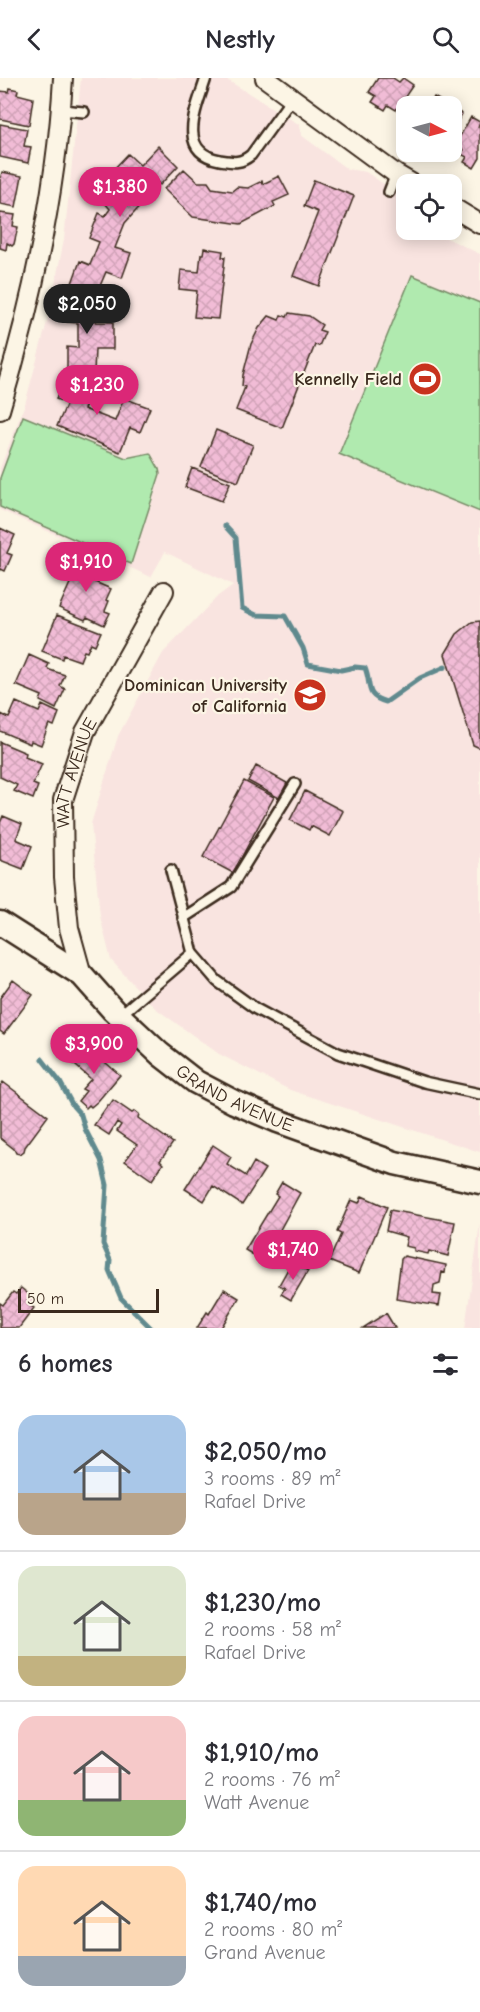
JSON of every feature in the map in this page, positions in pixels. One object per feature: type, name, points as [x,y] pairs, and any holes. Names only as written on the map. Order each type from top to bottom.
[{"type":"street","points":[[0,410],[21,342],[52,183],[62,111],[63,78]]},
{"type":"street","points":[[265,78],[396,174]]},
{"type":"street","points":[[462,213],[480,224]]},
{"type":"street","name":"WATT AVENUE","points":[[82,975],[69,928],[64,877],[63,800],[85,732],[164,591]]},
{"type":"street","name":"GRAND AVENUE","points":[[0,923],[82,975],[119,1016],[160,1054],[196,1082],[278,1121],[395,1162],[480,1182]]},
{"type":"lane","points":[[206,78],[193,119],[192,130],[198,150],[208,158],[236,163],[243,161],[251,155],[293,97]]},
{"type":"lane","points":[[62,111],[84,112]]},
{"type":"lane","points":[[389,192],[396,174]]},
{"type":"lane","points":[[183,918],[231,887],[295,784]]},
{"type":"lane","points":[[171,870],[193,953],[217,981],[256,1010],[338,1053],[424,1082],[480,1094]]},
{"type":"lane","points":[[119,1016],[193,953]]},
{"type":"shaded area","name":"Dominican University of California","points":[[81,78],[224,78],[300,125],[301,135],[347,169],[366,172],[396,193],[396,240],[451,240],[480,254],[480,1152],[290,1090],[219,1054],[155,1008],[111,960],[100,916],[91,824],[118,736],[163,653],[218,596],[233,585],[165,552],[151,577],[0,510],[0,468],[25,404],[47,322],[64,240]]},
{"type":"shaded area","points":[[480,1224],[480,1328],[465,1328]]},
{"type":"green space","name":"Kennelly Field","points":[[412,275],[480,303],[480,512],[339,454]]},
{"type":"green space","points":[[23,416],[126,458],[150,453],[160,474],[131,564],[0,507],[0,478]]},
{"type":"building","points":[[378,78],[393,78],[399,82],[403,78],[413,85],[406,96],[396,96],[396,110],[388,105],[385,110],[372,102],[376,96],[369,92]]},
{"type":"building","points":[[10,88],[18,90],[17,94],[33,98],[29,125],[0,119],[0,91],[9,92]]},
{"type":"building","points":[[471,117],[480,122],[478,127],[480,128],[480,158],[474,168],[464,162],[467,157],[462,154],[464,150],[462,149],[462,133]]},
{"type":"building","points":[[0,124],[27,129],[24,146],[31,147],[28,163],[0,157]]},
{"type":"building","points":[[158,146],[178,166],[160,185],[153,178],[136,196],[143,203],[125,223],[115,248],[131,253],[122,278],[106,272],[96,295],[71,286],[80,261],[90,265],[99,242],[89,238],[99,213],[105,216],[110,209],[105,203],[122,185],[110,173],[128,154],[140,165]]},
{"type":"building","points":[[184,169],[198,182],[208,182],[212,188],[232,191],[237,187],[248,188],[262,181],[263,184],[279,176],[289,195],[273,202],[275,206],[241,224],[193,217],[164,189]]},
{"type":"building","points":[[2,172],[22,176],[16,207],[0,204]]},
{"type":"building","points":[[314,180],[354,196],[319,286],[293,276],[318,212],[304,206]]},
{"type":"building","points":[[0,213],[15,215],[13,226],[18,227],[14,244],[12,246],[7,243],[6,250],[0,248]]},
{"type":"building","points":[[204,248],[223,251],[222,257],[225,257],[218,319],[194,317],[197,291],[179,289],[181,270],[199,272]]},
{"type":"building","points":[[68,296],[96,297],[96,322],[113,322],[113,349],[95,349],[94,374],[67,373],[67,347],[78,348],[78,323],[67,322]]},
{"type":"building","points":[[289,313],[309,316],[322,325],[319,330],[325,332],[319,346],[315,345],[282,428],[236,410],[245,387],[242,386],[243,375],[251,344],[259,328],[269,316],[279,320],[281,315],[287,317]]},
{"type":"building","points":[[67,373],[94,384],[84,409],[115,421],[124,398],[150,408],[140,432],[130,428],[120,452],[57,426],[67,403],[56,399]]},
{"type":"building","points":[[216,430],[253,445],[238,482],[201,467]]},
{"type":"building","points":[[192,468],[230,483],[222,501],[185,487]]},
{"type":"building","points":[[0,528],[15,535],[7,553],[12,555],[5,571],[1,569],[0,571]]},
{"type":"building","points":[[74,556],[101,569],[95,582],[111,589],[106,600],[109,601],[105,611],[110,613],[104,625],[87,617],[85,620],[59,608],[75,572],[68,569]]},
{"type":"building","points":[[57,615],[101,632],[95,645],[91,643],[87,652],[84,651],[80,661],[63,655],[62,659],[42,651]]},
{"type":"building","points":[[480,621],[480,748],[473,745],[445,654],[457,634],[472,622]]},
{"type":"building","points":[[29,655],[49,664],[47,668],[50,670],[65,675],[60,686],[65,689],[56,709],[40,701],[42,696],[16,685]]},
{"type":"building","points":[[16,702],[39,712],[42,705],[59,713],[54,726],[49,724],[41,745],[31,741],[30,744],[0,731],[1,714],[9,718]]},
{"type":"building","points":[[0,742],[26,753],[25,757],[42,764],[33,784],[38,786],[33,799],[14,791],[17,785],[0,777]]},
{"type":"building","points":[[256,766],[287,783],[279,798],[248,781]]},
{"type":"building","points":[[244,781],[274,797],[233,873],[203,857]]},
{"type":"building","points":[[305,791],[343,811],[330,836],[311,826],[309,830],[290,820]]},
{"type":"building","points":[[3,816],[22,824],[16,839],[32,846],[23,869],[0,860],[0,823]]},
{"type":"building","points":[[13,980],[33,995],[4,1034],[0,1031],[0,998]]},
{"type":"building","points":[[84,1044],[120,1075],[98,1101],[86,1108],[78,1101],[86,1091],[82,1089],[91,1079],[69,1060]]},
{"type":"building","points":[[3,1082],[48,1116],[20,1154],[0,1138],[0,1086]]},
{"type":"building","points":[[113,1100],[132,1113],[135,1111],[139,1114],[138,1118],[173,1143],[160,1161],[163,1164],[152,1180],[125,1161],[137,1145],[117,1131],[121,1125],[117,1122],[109,1135],[94,1125]]},
{"type":"building","points":[[213,1145],[231,1157],[227,1164],[246,1176],[254,1162],[265,1169],[242,1205],[213,1186],[204,1201],[185,1189]]},
{"type":"building","points":[[282,1182],[300,1193],[265,1257],[262,1256],[260,1259],[245,1250],[278,1196],[275,1194]]},
{"type":"building","points":[[362,1196],[387,1207],[359,1273],[329,1261],[341,1234],[337,1232],[351,1200],[359,1203]]},
{"type":"building","points":[[390,1210],[455,1222],[448,1256],[429,1251],[428,1254],[414,1251],[414,1248],[405,1246],[407,1237],[386,1231]]},
{"type":"building","points":[[404,1256],[446,1265],[440,1283],[434,1285],[433,1294],[441,1295],[439,1306],[396,1299],[401,1259]]},
{"type":"building","points":[[298,1265],[308,1271],[291,1300],[281,1294],[285,1288],[279,1285],[289,1267],[294,1270]]},
{"type":"building","points":[[21,1288],[36,1300],[31,1306],[34,1308],[19,1328],[0,1328],[0,1303],[3,1305],[13,1292],[16,1294]]},
{"type":"building","points":[[224,1289],[239,1298],[221,1328],[197,1328],[207,1312],[209,1314]]},
{"type":"building","points":[[386,1313],[395,1328],[363,1328]]},
{"type":"waterway","points":[[225,526],[236,538],[242,608],[256,615],[285,616],[303,648],[308,664],[341,670],[355,667],[365,668],[374,697],[386,702],[420,678],[445,667]]},
{"type":"waterway","points":[[42,1059],[81,1115],[85,1129],[101,1160],[107,1185],[103,1244],[110,1260],[109,1270],[121,1298],[151,1328]]},
{"type":"place","name":"Kennelly Field","points":[[425,379]]},
{"type":"place","name":"Dominican University of California","points":[[310,695]]}]
